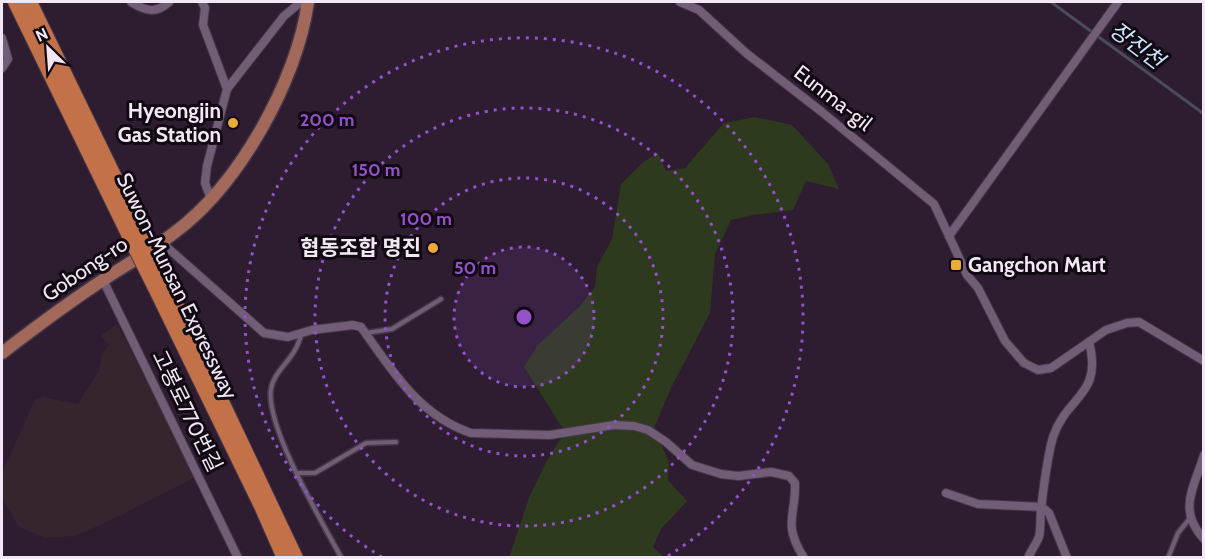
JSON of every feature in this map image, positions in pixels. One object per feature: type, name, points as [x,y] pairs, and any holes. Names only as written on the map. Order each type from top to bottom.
[{"type":"highway","name":"Suwon-Munsan Expressway","points":[[15,2],[135,232]]},
{"type":"highway","name":"Suwon-Munsan Expressway","points":[[30,2],[135,232],[296,558]]},
{"type":"highway","name":"Suwon-Munsan Expressway","points":[[159,282],[284,558]]},
{"type":"main road","name":"Gobong-ro","points":[[2,352],[54,313],[175,233],[211,199],[264,126],[289,74],[308,2]]},
{"type":"street","points":[[131,2],[148,11],[157,10],[169,2]]},
{"type":"street","points":[[202,2],[205,9],[203,25],[227,90]]},
{"type":"street","points":[[211,199],[206,183],[207,166],[227,90],[284,16],[302,2]]},
{"type":"street","name":"Eunma-gil","points":[[680,2],[699,10],[746,53],[934,204],[967,275],[978,288],[1005,341],[1024,363],[1038,370],[1051,368],[1106,330],[1127,323],[1139,322],[1203,361]]},
{"type":"street","points":[[949,236],[1118,2]]},
{"type":"street","points":[[2,38],[8,59],[2,68]]},
{"type":"street","points":[[161,242],[264,333],[288,337],[353,325],[362,327],[400,383],[444,421],[471,433],[550,435],[614,425],[634,426],[648,430],[666,442],[692,465],[721,474],[738,476],[771,472],[789,476],[795,483],[790,516],[791,530],[796,546],[804,558]]},
{"type":"street","name":"고봉로770번길","points":[[103,280],[238,558]]},
{"type":"street","points":[[1028,558],[1039,536],[1053,436],[1089,382],[1093,371],[1089,342]]},
{"type":"street","points":[[1203,455],[1188,507],[1192,525],[1203,539]]},
{"type":"street","points":[[946,493],[978,504],[1042,507],[1049,513],[1067,558]]},
{"type":"lane","points":[[366,333],[392,329],[441,299]]},
{"type":"lane","points":[[302,333],[294,351],[271,387],[271,405],[276,424],[303,489],[341,557]]},
{"type":"lane","points":[[297,473],[315,473],[366,443],[396,442]]},
{"type":"lane","points":[[1167,558],[1178,533],[1190,517]]},
{"type":"shaded area","points":[[117,324],[195,477],[122,515],[75,536],[44,538],[18,526],[2,497],[2,473],[35,400],[43,397],[78,404],[99,371],[102,353],[109,345],[101,336]]},
{"type":"green space","points":[[755,117],[792,125],[828,164],[839,189],[806,181],[793,210],[731,220],[715,254],[710,313],[671,388],[654,428],[669,462],[668,480],[687,501],[661,529],[653,547],[664,557],[509,558],[530,495],[547,460],[565,432],[524,367],[537,346],[580,306],[595,287],[597,267],[612,239],[621,184],[642,163],[658,153],[666,171],[685,168],[724,123]]},
{"type":"waterway","name":"장진천","points":[[1051,2],[1204,114]]},
{"type":"place","name":"Hyeongjin Gas Station","points":[[233,123]]},
{"type":"place","name":"협동조합 명진","points":[[433,248]]},
{"type":"place","name":"Gangchon Mart","points":[[956,265]]}]
